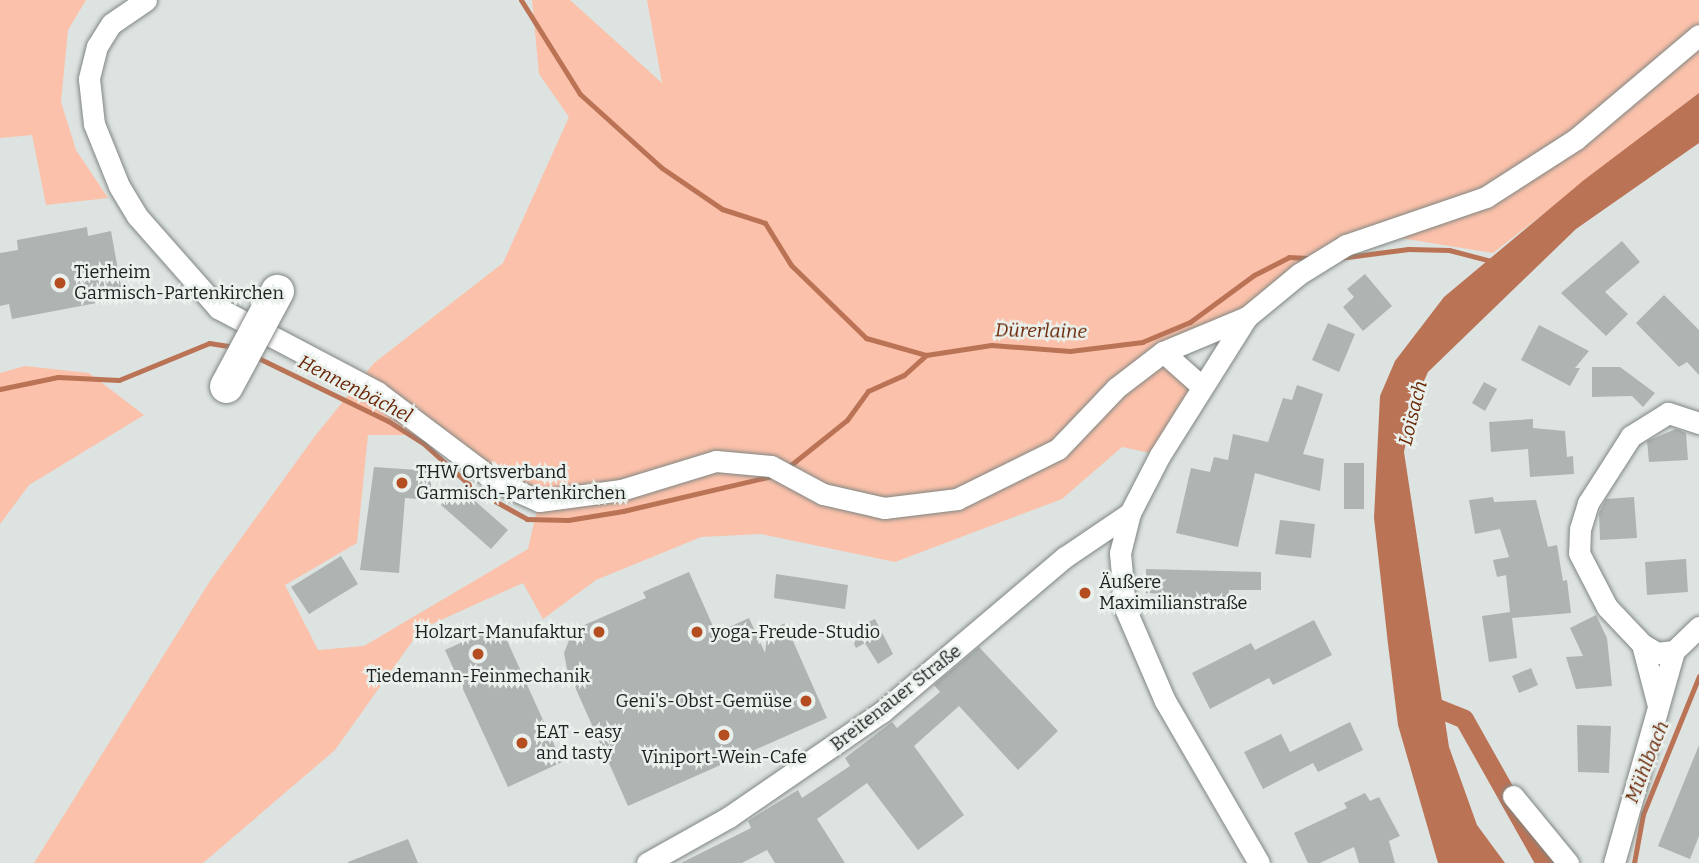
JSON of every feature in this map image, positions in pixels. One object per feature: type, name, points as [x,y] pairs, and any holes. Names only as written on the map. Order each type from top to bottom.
[{"type":"main road","points":[[226,386],[277,290]]},
{"type":"street","points":[[146,0],[111,24],[97,46],[89,79],[94,124],[119,186],[137,216],[218,308],[377,392],[497,482],[539,501],[621,490],[716,461],[771,466],[823,494],[884,508],[957,499],[1058,449],[1116,388],[1163,352],[1247,317]]},
{"type":"street","points":[[1259,863],[1140,650],[1125,608],[1120,553],[1130,513],[1200,385],[1247,317],[1299,274],[1346,245],[1486,197],[1581,134],[1699,35]]},
{"type":"street","points":[[1163,352],[1200,385]]},
{"type":"street","points":[[1674,651],[1657,653],[1642,644],[1607,607],[1579,554],[1580,528],[1588,503],[1631,436],[1668,413],[1699,423]]},
{"type":"street","name":"Breitenauer Straße","points":[[647,863],[740,809],[882,712],[1065,557],[1130,513]]},
{"type":"street","points":[[1614,863],[1674,651],[1699,627]]},
{"type":"street","points":[[1642,644],[1658,708]]},
{"type":"street","points":[[1513,796],[1568,863]]},
{"type":"shaded area","points":[[0,0],[86,0],[68,30],[61,102],[76,150],[108,198],[46,205],[32,135],[0,138]]},
{"type":"shaded area","points":[[532,0],[570,0],[662,83],[647,0],[1699,0],[1699,93],[1493,253],[1376,234],[1247,317],[1164,351],[1200,385],[1160,455],[1122,447],[1062,499],[895,562],[761,534],[701,537],[596,580],[543,619],[523,583],[421,629],[335,750],[203,863],[34,863],[210,581],[315,436],[374,363],[503,263],[569,117],[539,74]],"holes":[[[368,435],[435,435],[539,501],[528,549],[364,646],[318,650],[285,585],[357,543]]]},
{"type":"shaded area","points":[[1699,93],[1699,143],[1576,229],[1428,372],[1413,406],[1404,452],[1449,747],[1477,825],[1505,863],[1438,863],[1398,725],[1374,518],[1380,396],[1395,361],[1444,297],[1584,180]]},
{"type":"shaded area","points":[[25,366],[89,373],[144,415],[29,485],[0,524],[0,373]]},
{"type":"building","name":"Tierheim Garmisch-Partenkirchen","points":[[87,227],[88,236],[111,231],[123,298],[12,319],[9,304],[0,306],[0,253],[18,250],[17,240]]},
{"type":"building","points":[[1622,241],[1640,262],[1605,292],[1628,314],[1606,336],[1561,293]]},
{"type":"building","points":[[1365,274],[1392,306],[1363,331],[1343,307],[1354,297],[1347,289]]},
{"type":"building","points":[[1664,295],[1699,330],[1699,375],[1687,362],[1679,367],[1636,323]]},
{"type":"building","points":[[1328,323],[1355,334],[1339,372],[1312,360]]},
{"type":"building","points":[[1539,325],[1589,351],[1575,368],[1580,368],[1570,386],[1521,360]]},
{"type":"building","points":[[1592,367],[1620,367],[1655,393],[1643,407],[1632,396],[1592,397]]},
{"type":"building","points":[[1484,382],[1497,389],[1485,411],[1472,403]]},
{"type":"building","points":[[1297,385],[1323,394],[1303,454],[1324,459],[1320,491],[1255,473],[1238,547],[1176,533],[1191,468],[1210,472],[1214,457],[1228,460],[1233,434],[1268,442],[1283,398],[1292,400]]},
{"type":"building","points":[[1533,419],[1533,428],[1565,431],[1567,457],[1573,456],[1574,474],[1530,477],[1528,449],[1491,452],[1489,422]]},
{"type":"building","points":[[1676,429],[1686,433],[1688,460],[1649,462],[1647,441]]},
{"type":"building","points":[[1344,463],[1364,463],[1364,509],[1344,509]]},
{"type":"building","points":[[374,467],[432,471],[430,500],[405,498],[399,573],[360,570]]},
{"type":"building","points":[[458,486],[508,530],[491,549],[441,505]]},
{"type":"building","points":[[1493,497],[1494,502],[1536,500],[1548,547],[1557,545],[1563,581],[1567,580],[1571,613],[1512,618],[1517,658],[1489,662],[1482,616],[1510,612],[1506,575],[1497,577],[1493,560],[1509,557],[1500,529],[1475,534],[1469,500]]},
{"type":"building","points":[[1634,497],[1637,538],[1600,540],[1599,513],[1606,499]]},
{"type":"building","points":[[1280,520],[1315,524],[1311,558],[1275,554]]},
{"type":"building","points":[[341,556],[358,584],[309,614],[291,587]]},
{"type":"building","points":[[1686,559],[1688,592],[1647,595],[1645,562]]},
{"type":"building","points":[[1146,569],[1261,572],[1261,590],[1229,590],[1228,610],[1168,608],[1169,594],[1145,593]]},
{"type":"building","points":[[689,572],[716,633],[749,618],[765,653],[768,631],[785,623],[827,718],[628,806],[567,669],[564,653],[573,630],[646,598],[643,592]]},
{"type":"building","points":[[776,574],[848,585],[845,609],[774,598]]},
{"type":"building","points":[[1596,615],[1607,638],[1612,686],[1576,689],[1566,657],[1583,656],[1570,628]]},
{"type":"building","points":[[875,619],[893,654],[878,664],[865,643],[856,648],[848,631]]},
{"type":"building","points":[[1314,620],[1332,655],[1273,685],[1269,678],[1210,709],[1192,673],[1251,643],[1255,650]]},
{"type":"building","points":[[500,625],[562,762],[508,787],[445,650]]},
{"type":"building","points":[[979,647],[1058,731],[1018,770],[959,706],[914,746],[964,815],[918,850],[867,783],[817,819],[845,863],[775,863],[767,850],[742,863],[681,863],[751,828],[748,821],[798,790],[802,798],[850,766],[845,758],[892,722],[897,728],[940,692],[934,685]]},
{"type":"building","points":[[1531,668],[1538,685],[1519,693],[1512,676]]},
{"type":"building","points":[[1350,722],[1363,750],[1318,772],[1313,763],[1263,789],[1244,752],[1281,734],[1290,752]]},
{"type":"building","points":[[1577,725],[1611,726],[1609,773],[1578,772]]},
{"type":"building","points":[[1699,745],[1699,836],[1690,859],[1658,846]]},
{"type":"building","points":[[1365,793],[1370,801],[1379,797],[1400,836],[1389,841],[1395,863],[1359,863],[1354,847],[1320,863],[1308,863],[1294,833],[1347,808],[1344,803]]},
{"type":"building","points":[[408,839],[418,863],[348,863],[348,862]]},
{"type":"waterway","name":"Dürerlaine","points":[[521,0],[580,94],[662,168],[722,209],[765,223],[791,265],[866,338],[926,355],[991,345],[1070,351],[1142,342],[1190,322],[1254,275],[1289,257],[1311,258]]},
{"type":"waterway","name":"Dürerlaine","points":[[1339,258],[1408,249],[1449,250],[1491,261]]},
{"type":"waterway","name":"Hennenbächel","points":[[0,389],[58,377],[119,380],[209,343],[235,347]]},
{"type":"waterway","name":"Hennenbächel","points":[[787,468],[847,420],[868,391],[904,375],[926,355]]},
{"type":"waterway","name":"Hennenbächel","points":[[254,356],[388,421],[423,443],[475,490],[527,519],[568,520],[623,511],[776,475]]},
{"type":"waterway","name":"Mühlbach","points":[[1634,863],[1643,814],[1699,676]]},
{"type":"waterway","points":[[1435,707],[1464,719],[1545,863]]},
{"type":"place","name":"Tierheim Garmisch-Partenkirchen","points":[[60,283]]},
{"type":"place","name":"THW Ortsverband Garmisch-Partenkirchen","points":[[402,483]]},
{"type":"place","name":"Äußere Maximilianstraße","points":[[1085,593]]},
{"type":"place","name":"Holzart-Manufaktur","points":[[599,632]]},
{"type":"place","name":"yoga-Freude-Studio","points":[[697,632]]},
{"type":"place","name":"Tiedemann-Feinmechanik","points":[[478,654]]},
{"type":"place","name":"Geni's-Obst-Gemüse","points":[[806,701]]},
{"type":"place","name":"Viniport-Wein-Cafe","points":[[724,735]]},
{"type":"place","name":"EAT - easy and tasty","points":[[522,743]]},
{"type":"water label","name":"Loisach","points":[[1413,413]]}]
